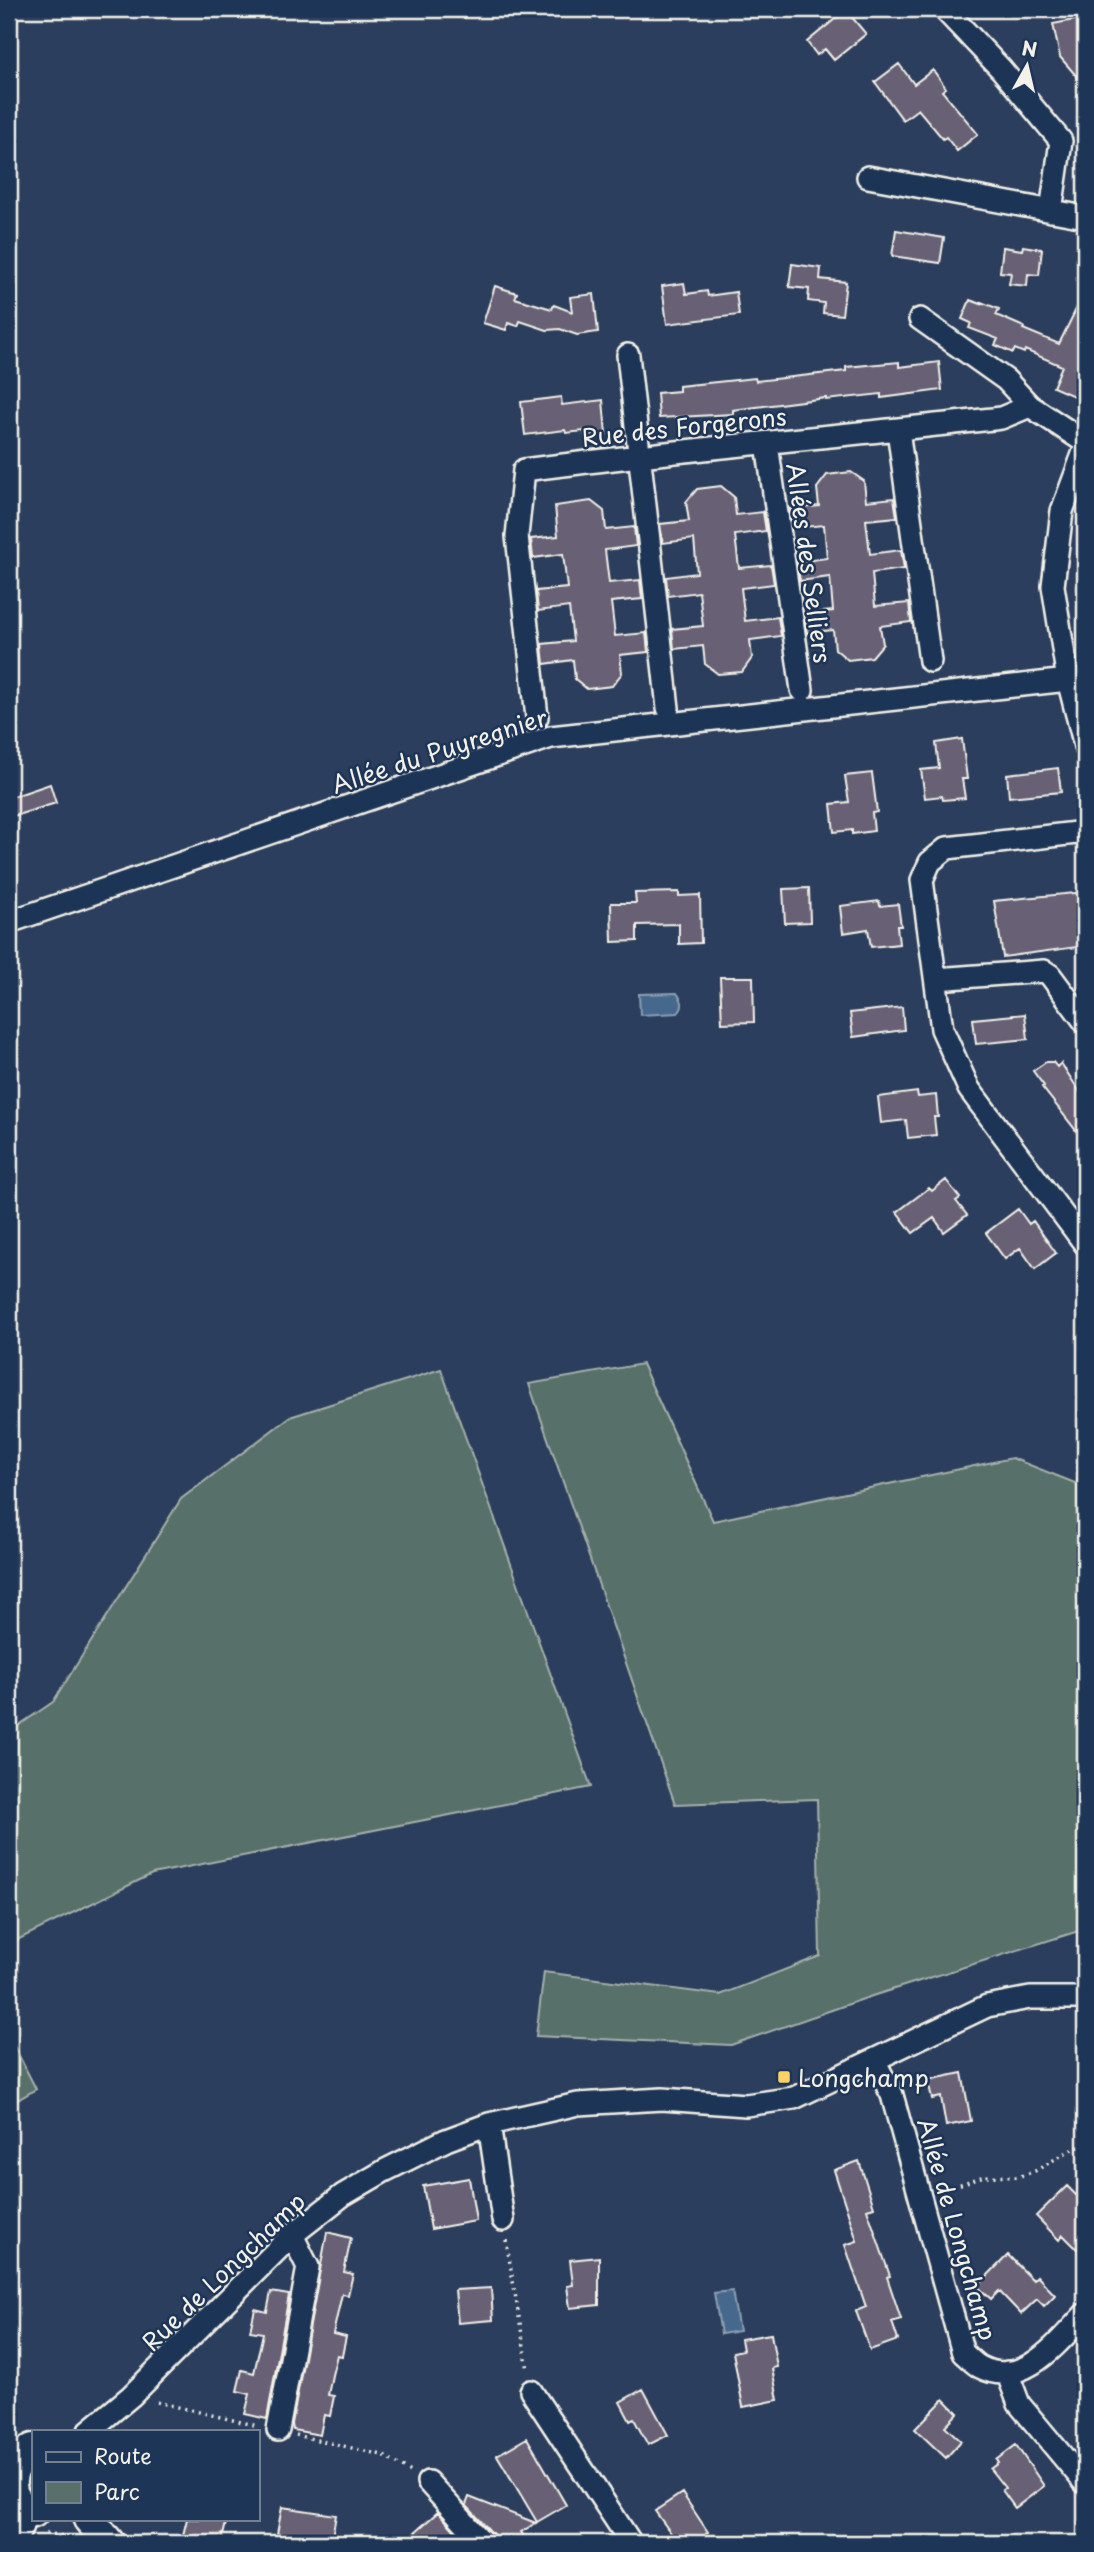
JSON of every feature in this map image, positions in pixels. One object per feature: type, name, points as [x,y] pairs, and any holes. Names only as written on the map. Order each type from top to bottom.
[{"type":"main road","points":[[21,2450],[10,2485],[13,2496],[20,2504],[24,2525]]},
{"type":"main road","points":[[81,2528],[109,2543]]},
{"type":"street","points":[[944,9],[1001,69],[1061,141],[1051,211]]},
{"type":"street","points":[[868,177],[1085,217]]},
{"type":"street","points":[[920,319],[1006,380],[1030,406],[1085,442]]},
{"type":"street","points":[[628,355],[668,708]]},
{"type":"street","name":"Rue des Forgerons","points":[[537,717],[517,536],[524,470],[638,455],[1001,418],[1030,406]]},
{"type":"street","points":[[898,430],[930,661]]},
{"type":"street","name":"Allées des Selliers","points":[[766,444],[802,690]]},
{"type":"street","points":[[1085,449],[1062,511],[1053,586],[1068,680],[1085,746]]},
{"type":"street","name":"Allée du Puyregnier","points":[[9,922],[551,737],[1068,680]]},
{"type":"street","points":[[1085,832],[947,848],[930,862],[922,880],[942,1029],[969,1089],[1085,1244]]},
{"type":"street","points":[[936,979],[1044,971],[1050,975],[1085,1022]]},
{"type":"street","name":"Rue de Longchamp","points":[[90,2430],[131,2396],[292,2235],[343,2195],[446,2140],[489,2124],[578,2104],[662,2099],[747,2105],[794,2098],[986,2006],[1030,1998],[1085,1998]]},
{"type":"street","name":"Allée de Longchamp","points":[[874,2060],[892,2095],[963,2353],[979,2367],[998,2373],[1018,2371],[1040,2360],[1085,2314]]},
{"type":"street","points":[[489,2124],[503,2221]]},
{"type":"street","points":[[278,2430],[308,2267],[292,2235]]},
{"type":"street","points":[[1007,2372],[1019,2404],[1085,2483]]},
{"type":"street","points":[[531,2391],[631,2543]]},
{"type":"street","points":[[428,2482],[483,2543]]},
{"type":"path","points":[[920,2199],[984,2176],[1018,2177],[1035,2171],[1074,2148],[1085,2146]]},
{"type":"path","points":[[503,2221],[531,2391]]},
{"type":"path","points":[[24,2525],[57,2533],[81,2528]]},
{"type":"green space","points":[[642,1364],[713,1521],[1012,1458],[1085,1487],[1085,1929],[872,1996],[731,2045],[536,2036],[544,1972],[720,1995],[820,1956],[817,1799],[675,1804],[529,1384]]},
{"type":"green space","points":[[441,1369],[591,1787],[152,1874],[9,1944],[9,1732],[53,1702],[181,1499],[290,1417]]},
{"type":"green space","points":[[9,2036],[36,2089],[9,2105]]},
{"type":"water","points":[[677,993],[682,1003],[678,1013],[640,1015],[639,994]]},
{"type":"water","points":[[732,2291],[739,2331],[721,2334],[714,2293]]},
{"type":"building","points":[[846,10],[866,34],[834,60],[825,49],[817,55],[807,42]]},
{"type":"building","points":[[1079,19],[1085,48],[1085,86],[1060,57],[1053,24]]},
{"type":"building","points":[[899,64],[914,84],[933,70],[946,88],[942,91],[978,134],[957,151],[918,109],[903,120],[875,82]]},
{"type":"building","points":[[896,230],[944,238],[940,263],[892,256]]},
{"type":"building","points":[[1023,246],[1042,249],[1039,275],[1028,274],[1027,286],[1009,284],[1011,273],[1000,272],[1003,247],[1022,250]]},
{"type":"building","points":[[792,264],[821,268],[820,279],[846,282],[842,315],[823,313],[824,303],[808,301],[809,289],[789,287]]},
{"type":"building","points":[[684,283],[686,294],[707,291],[708,296],[736,292],[739,315],[667,324],[662,286]]},
{"type":"building","points":[[495,286],[517,293],[515,298],[552,309],[554,305],[572,312],[570,297],[594,294],[598,332],[577,335],[560,329],[547,330],[520,321],[518,326],[508,323],[506,330],[483,323]]},
{"type":"building","points":[[1085,291],[1085,374],[1076,397],[1053,387],[1062,366],[1025,350],[1024,353],[1015,349],[1013,353],[995,345],[998,339],[969,328],[971,323],[962,319],[970,300],[981,302],[999,309],[996,315],[1059,344]]},
{"type":"building","points":[[899,362],[899,367],[939,362],[942,390],[881,398],[881,394],[826,398],[733,410],[733,414],[659,418],[657,393],[679,391],[679,386],[755,378],[756,381]]},
{"type":"building","points":[[561,397],[562,405],[603,400],[606,434],[585,436],[584,431],[566,433],[565,430],[525,435],[521,402]]},
{"type":"building","points":[[851,472],[864,481],[866,501],[894,498],[897,517],[866,520],[870,554],[901,550],[904,569],[872,573],[875,606],[909,603],[911,622],[880,626],[883,644],[872,657],[848,660],[835,649],[833,630],[807,633],[804,614],[833,611],[830,577],[800,581],[797,562],[827,558],[824,525],[792,528],[790,509],[819,506],[817,488],[827,475]]},
{"type":"building","points":[[721,486],[734,497],[736,515],[763,512],[766,531],[735,535],[739,568],[771,565],[774,584],[741,588],[745,621],[778,617],[781,636],[750,640],[752,658],[742,672],[718,674],[705,664],[703,646],[674,649],[672,629],[703,626],[699,592],[668,596],[666,577],[697,573],[694,539],[663,543],[660,524],[689,521],[686,502],[697,489]]},
{"type":"building","points":[[591,501],[604,511],[606,530],[634,527],[636,546],[605,550],[609,583],[640,580],[642,599],[611,602],[615,636],[646,633],[648,652],[620,655],[622,673],[612,686],[587,689],[575,679],[573,660],[544,664],[542,644],[573,641],[569,607],[538,611],[536,591],[567,588],[563,554],[533,558],[531,539],[558,536],[555,506]]},
{"type":"building","points":[[962,739],[967,779],[962,779],[965,798],[925,798],[921,770],[939,768],[936,743]]},
{"type":"building","points":[[1058,768],[1061,792],[1009,797],[1007,774]]},
{"type":"building","points":[[872,773],[877,812],[872,813],[874,831],[852,834],[852,830],[834,832],[831,804],[849,802],[845,776]]},
{"type":"building","points":[[50,784],[56,803],[14,816],[9,798]]},
{"type":"building","points":[[809,888],[810,922],[785,923],[783,889]]},
{"type":"building","points":[[679,892],[679,896],[700,895],[701,943],[679,944],[679,924],[637,925],[637,941],[612,942],[611,903],[636,903],[635,893]]},
{"type":"building","points":[[1085,892],[1085,946],[1003,957],[994,901]]},
{"type":"building","points":[[879,901],[880,906],[898,904],[901,926],[897,926],[899,944],[871,947],[868,929],[843,933],[840,906]]},
{"type":"building","points":[[720,977],[753,977],[754,1022],[722,1023]]},
{"type":"building","points":[[902,1007],[904,1030],[853,1037],[850,1013]]},
{"type":"building","points":[[1025,1014],[1028,1039],[976,1044],[973,1019]]},
{"type":"building","points":[[1046,1062],[1053,1062],[1057,1067],[1061,1063],[1085,1100],[1085,1142],[1042,1087],[1044,1086],[1033,1071]]},
{"type":"building","points":[[917,1092],[918,1097],[936,1095],[936,1135],[908,1138],[906,1120],[881,1123],[878,1097]]},
{"type":"building","points":[[946,1180],[960,1198],[956,1201],[967,1215],[944,1232],[934,1218],[913,1233],[897,1212],[929,1188],[932,1191]]},
{"type":"building","points":[[1018,1209],[1029,1224],[1033,1221],[1056,1253],[1035,1269],[1020,1248],[1005,1259],[986,1233]]},
{"type":"building","points":[[962,2073],[971,2121],[946,2126],[941,2097],[932,2099],[928,2080]]},
{"type":"building","points":[[859,2161],[874,2207],[867,2209],[890,2276],[887,2277],[901,2319],[892,2322],[898,2340],[870,2350],[856,2311],[866,2307],[845,2245],[857,2241],[834,2170]]},
{"type":"building","points":[[469,2178],[476,2221],[431,2229],[423,2186]]},
{"type":"building","points":[[1067,2186],[1085,2204],[1085,2257],[1063,2235],[1059,2240],[1036,2216]]},
{"type":"building","points":[[327,2232],[351,2238],[344,2272],[353,2274],[348,2295],[342,2294],[333,2334],[346,2337],[342,2356],[337,2355],[332,2375],[328,2395],[334,2396],[330,2416],[324,2415],[320,2435],[293,2430],[292,2424]]},
{"type":"building","points":[[1008,2255],[1033,2280],[1037,2276],[1055,2295],[1044,2306],[1037,2299],[1021,2314],[999,2291],[991,2299],[977,2286]]},
{"type":"building","points":[[599,2257],[599,2305],[570,2308],[567,2286],[573,2285],[570,2260]]},
{"type":"building","points":[[491,2288],[493,2320],[458,2323],[455,2290]]},
{"type":"building","points":[[271,2292],[289,2295],[267,2419],[245,2414],[250,2394],[237,2391],[242,2370],[254,2373],[263,2333],[250,2331],[255,2309],[267,2312]]},
{"type":"building","points":[[771,2334],[777,2367],[772,2368],[778,2400],[743,2407],[733,2352],[743,2350],[741,2339]]},
{"type":"building","points":[[643,2389],[668,2435],[648,2445],[634,2419],[630,2421],[620,2402]]},
{"type":"building","points":[[944,2399],[958,2413],[945,2426],[961,2441],[946,2458],[915,2429]]},
{"type":"building","points":[[527,2438],[566,2505],[537,2522],[497,2455]]},
{"type":"building","points":[[1016,2445],[1044,2486],[1015,2508],[1002,2490],[1005,2488],[990,2469],[998,2463],[996,2460]]},
{"type":"building","points":[[682,2493],[708,2532],[706,2534],[712,2543],[678,2543],[655,2511]]},
{"type":"building","points":[[469,2497],[536,2523],[521,2532],[529,2543],[496,2543],[493,2534],[466,2505]]},
{"type":"building","points":[[282,2507],[336,2515],[331,2543],[277,2534]]},
{"type":"building","points":[[438,2512],[466,2543],[425,2543],[415,2532]]},
{"type":"building","points":[[187,2520],[226,2523],[222,2540],[212,2538],[211,2543],[181,2543]]},
{"type":"place","name":"Longchamp","points":[[784,2077]]}]
